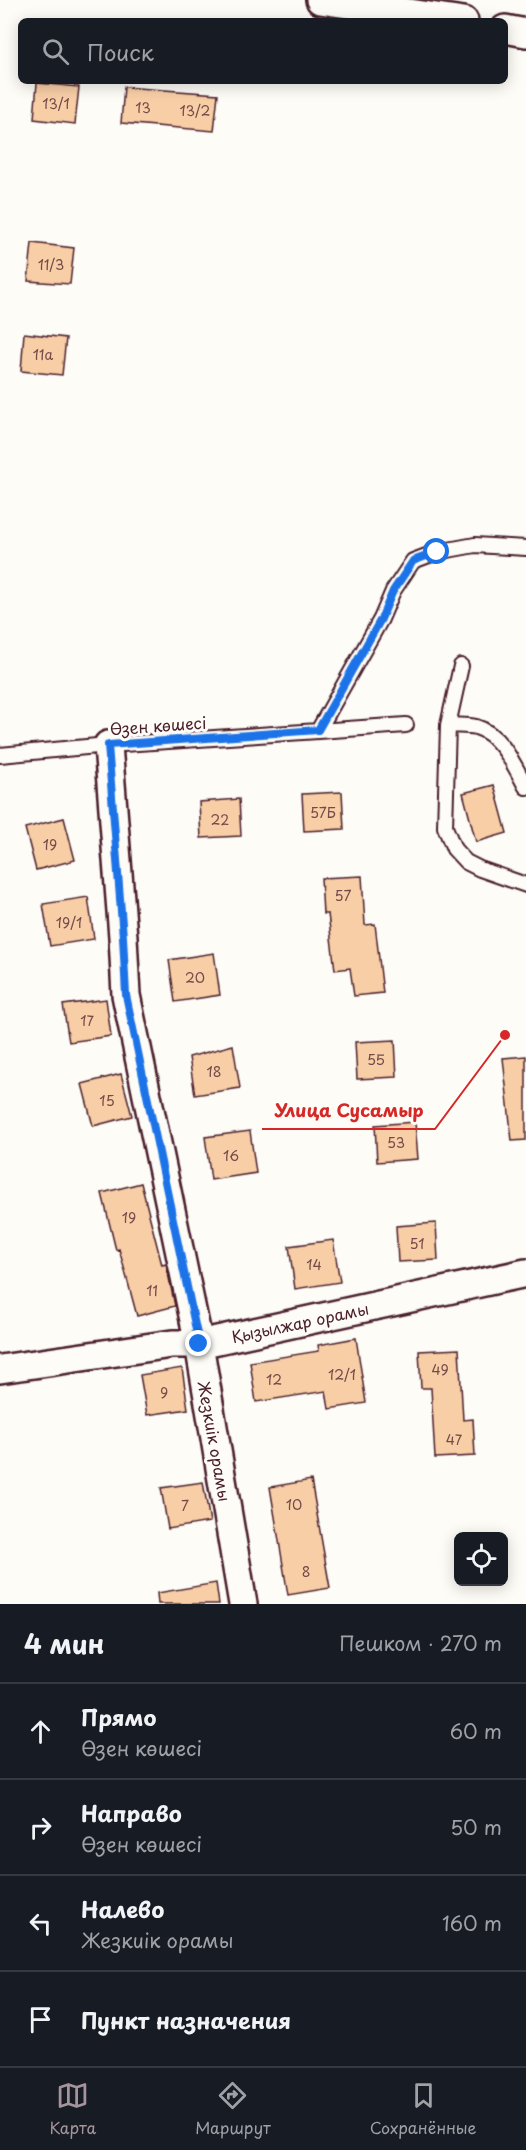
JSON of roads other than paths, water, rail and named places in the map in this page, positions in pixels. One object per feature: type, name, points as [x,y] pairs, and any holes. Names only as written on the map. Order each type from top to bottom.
[{"type":"street","points":[[320,0],[443,18]]},
{"type":"street","points":[[508,30],[526,33]]},
{"type":"street","name":"Жезкиік орамы","points":[[108,745],[126,995],[199,1344],[243,1604]]},
{"type":"street","name":"Қызылжар орамы","points":[[0,1369],[172,1344],[199,1344],[526,1273]]},
{"type":"lane","points":[[318,730],[381,619],[393,591],[413,561],[437,552],[475,544],[526,548]]},
{"type":"lane","points":[[461,666],[448,725],[445,827],[454,849],[466,862],[526,885]]},
{"type":"lane","name":"Өзен көшесі","points":[[0,755],[108,745],[406,725]]},
{"type":"lane","points":[[448,725],[477,728],[493,737],[509,757],[526,787]]},
{"type":"place","name":"Улица Сусамыр","points":[[505,1035]]}]
